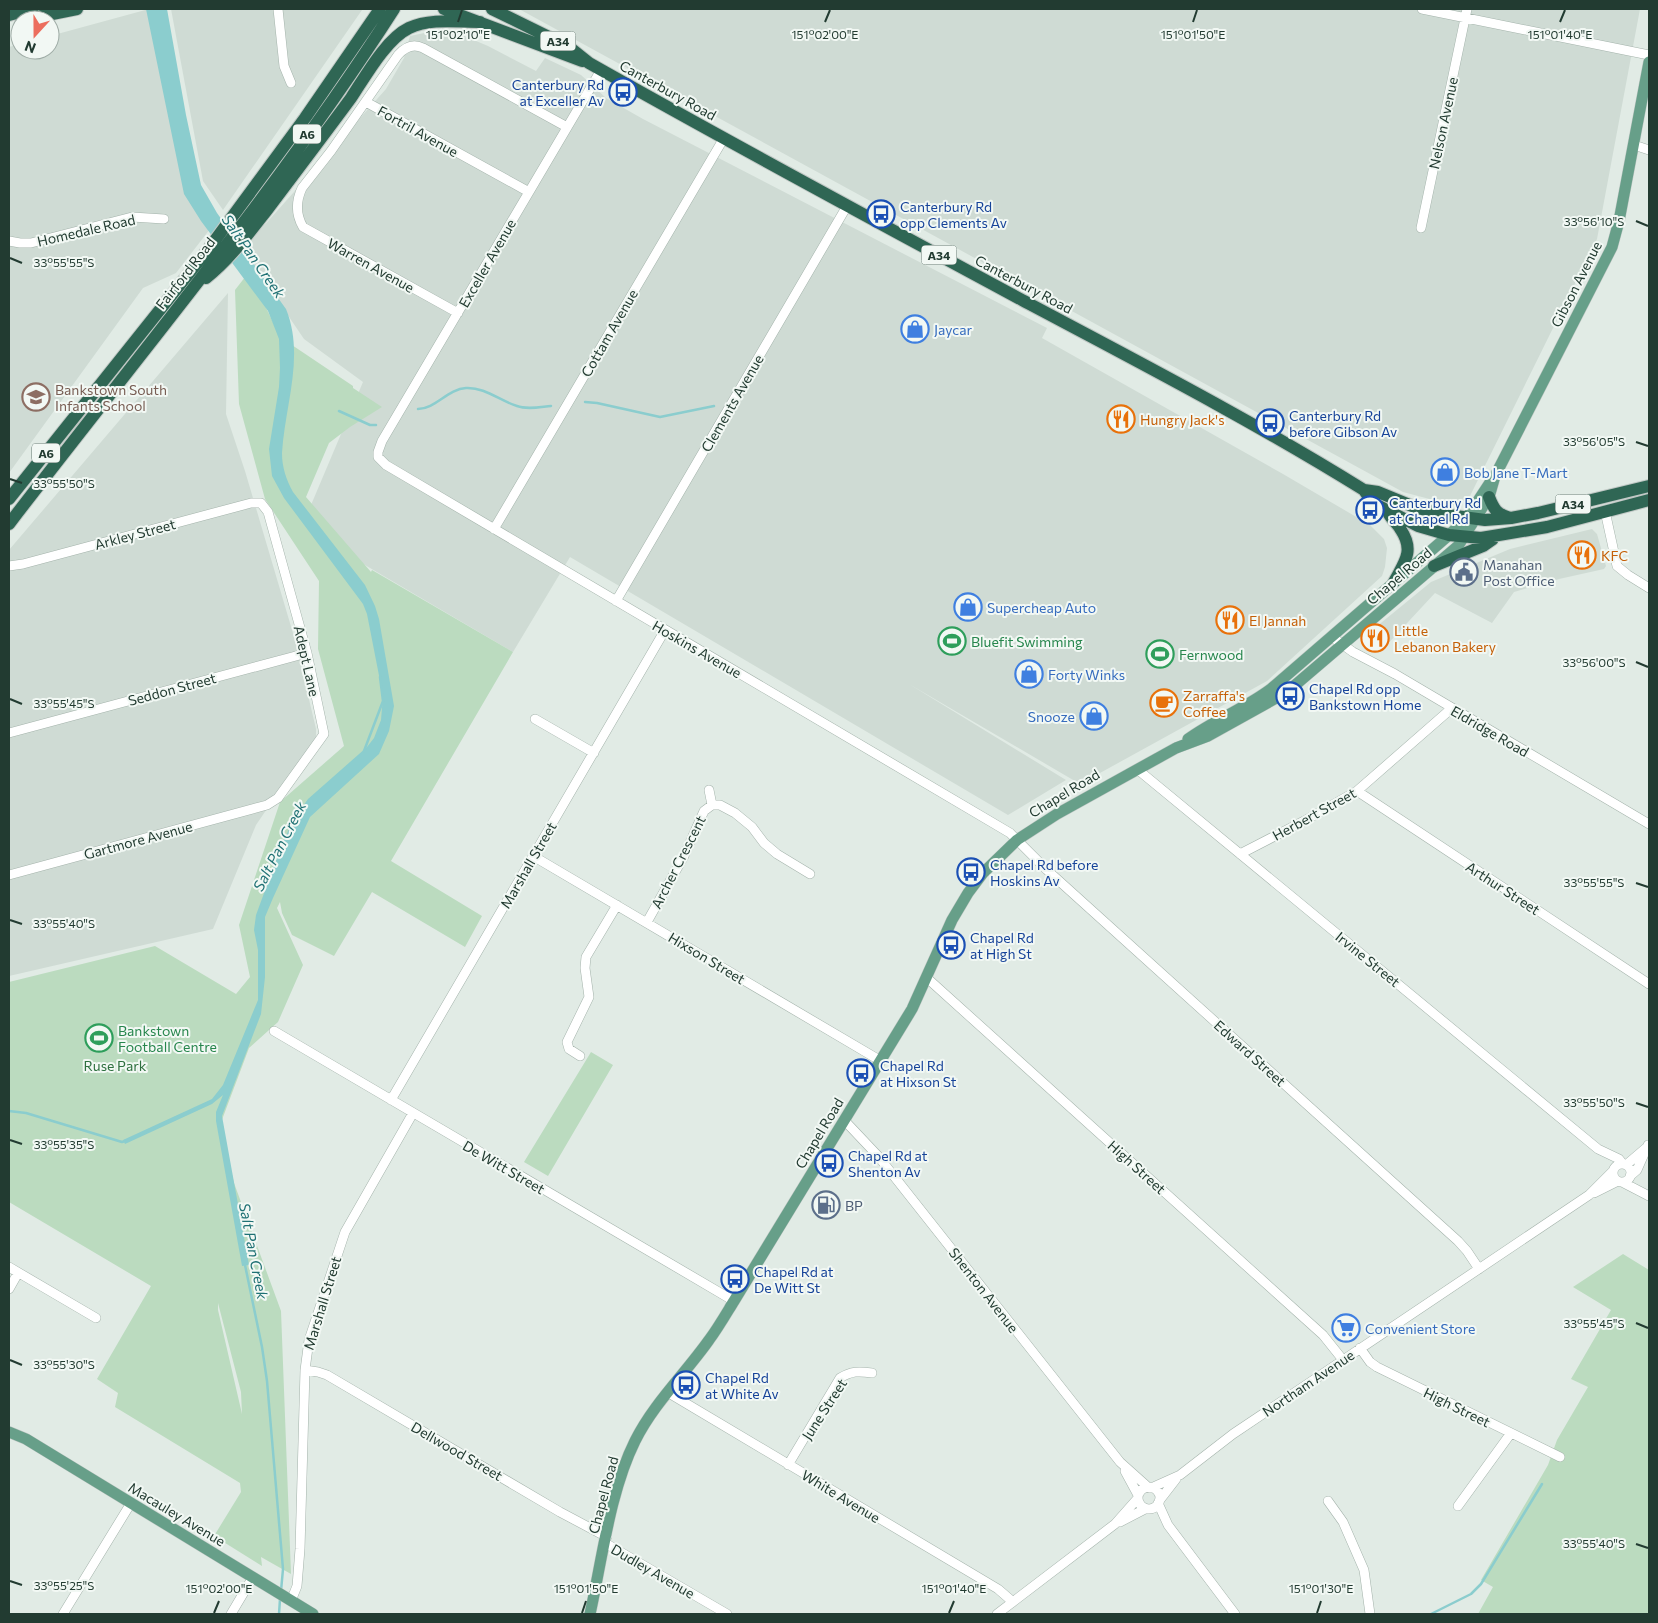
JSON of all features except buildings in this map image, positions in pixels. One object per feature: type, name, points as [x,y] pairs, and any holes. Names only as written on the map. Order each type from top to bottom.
[{"type":"highway","points":[[9,15],[32,9]]},
{"type":"highway","points":[[60,12],[77,9]]},
{"type":"highway","name":"Fairford Road","points":[[9,499],[217,256],[310,111],[380,9]]},
{"type":"highway","name":"Fairford Road","points":[[9,524],[87,421],[192,289],[302,143],[394,9]]},
{"type":"highway","name":"Canterbury Road","points":[[444,9],[589,63]]},
{"type":"highway","name":"Canterbury Road","points":[[492,9],[569,47],[589,63],[724,138],[1283,440],[1364,490],[1378,492],[1417,508],[1470,519],[1512,518],[1649,486]]},
{"type":"highway","points":[[217,256],[284,188],[394,39],[414,26],[435,22],[480,22]]},
{"type":"highway","name":"Canterbury Road","points":[[1364,490],[1373,503],[1418,526],[1449,535],[1481,538],[1547,527],[1649,500]]},
{"type":"highway","points":[[1489,497],[1492,506],[1497,512],[1512,518]]},
{"type":"highway","points":[[1386,510],[1402,530],[1408,549],[1406,559],[1394,582]]},
{"type":"highway","points":[[1434,566],[1483,546],[1497,536]]},
{"type":"main road","name":"Gibson Avenue","points":[[1464,536],[1483,492],[1495,476],[1612,247],[1619,221],[1649,62]]},
{"type":"main road","name":"Gibson Avenue","points":[[1449,535],[1470,519],[1489,497],[1495,476]]},
{"type":"main road","name":"Chapel Road","points":[[1176,748],[1203,728],[1266,693],[1449,535]]},
{"type":"main road","name":"Chapel Road","points":[[590,1614],[618,1488],[630,1452],[647,1421],[667,1392],[710,1340],[881,1061],[912,1009],[948,930],[968,893],[983,873],[1017,840],[1065,809],[1176,748],[1208,736],[1272,701],[1302,679],[1458,546],[1464,536]]},
{"type":"main road","name":"Macauley Avenue","points":[[9,1422],[26,1439]]},
{"type":"main road","name":"Macauley Avenue","points":[[9,1432],[26,1439],[313,1614]]},
{"type":"street","points":[[278,9],[284,66],[291,83]]},
{"type":"street","points":[[1422,9],[1466,13],[1649,55]]},
{"type":"street","name":"Nelson Avenue","points":[[1421,228],[1466,13]]},
{"type":"street","points":[[366,102],[402,50],[413,46],[423,48],[568,127]]},
{"type":"street","name":"Exceller Avenue","points":[[378,457],[382,441],[601,70]]},
{"type":"street","name":"Fortril Avenue","points":[[297,206],[302,188],[324,161],[366,102],[529,192]]},
{"type":"street","name":"Cottam Avenue","points":[[494,529],[724,138]]},
{"type":"street","points":[[1634,145],[1649,150]]},
{"type":"street","name":"Warren Avenue","points":[[297,206],[301,222],[308,230],[458,313]]},
{"type":"street","name":"Clements Avenue","points":[[616,601],[848,206]]},
{"type":"street","name":"Homedale Road","points":[[9,241],[31,243],[132,217],[164,219]]},
{"type":"street","name":"Hoskins Avenue","points":[[378,457],[386,465],[977,813],[1005,830],[1017,840]]},
{"type":"street","name":"Arkley Street","points":[[9,566],[32,562],[251,503],[261,503]]},
{"type":"street","name":"Adept Lane","points":[[261,503],[267,508],[307,653],[324,734],[278,798],[267,805]]},
{"type":"street","points":[[1605,512],[1617,566],[1649,588]]},
{"type":"street","name":"Marshall Street","points":[[391,1100],[665,630]]},
{"type":"street","name":"Eldridge Road","points":[[1332,637],[1649,824]]},
{"type":"street","name":"Seddon Street","points":[[9,732],[307,653]]},
{"type":"street","name":"Herbert Street","points":[[1240,854],[1357,791],[1452,708]]},
{"type":"street","points":[[535,719],[594,753]]},
{"type":"street","name":"Irvine Street","points":[[1137,769],[1598,1148],[1625,1164]]},
{"type":"street","name":"Archer Crescent","points":[[709,790],[712,805]]},
{"type":"street","name":"Arthur Street","points":[[1357,791],[1649,984]]},
{"type":"street","name":"Gartmore Avenue","points":[[9,875],[267,805]]},
{"type":"street","name":"Archer Crescent","points":[[646,922],[684,856],[704,811],[712,805],[725,808],[740,816],[752,827],[764,843],[777,854],[810,874]]},
{"type":"street","name":"Edward Street","points":[[1017,840],[1055,877],[1458,1241],[1479,1269]]},
{"type":"street","name":"Hixson Street","points":[[533,856],[881,1061]]},
{"type":"street","points":[[580,1056],[569,1049],[567,1042],[589,997],[585,962],[617,905]]},
{"type":"street","name":"High Street","points":[[927,978],[1323,1335],[1343,1360]]},
{"type":"street","name":"De Witt Street","points":[[274,1031],[734,1301]]},
{"type":"street","name":"Marshall Street","points":[[292,1601],[298,1586],[305,1370],[309,1340],[345,1232],[413,1114]]},
{"type":"street","name":"Shenton Avenue","points":[[844,1120],[878,1156],[1120,1462],[1150,1488]]},
{"type":"street","points":[[1648,1195],[1625,1179],[1613,1176],[1613,1170],[1617,1164],[1625,1164],[1649,1145]]},
{"type":"street","points":[[1625,1179],[1637,1170],[1649,1145]]},
{"type":"street","name":"Irvine Street","points":[[1598,1148],[1613,1170]]},
{"type":"street","points":[[1625,1164],[1630,1169],[1625,1179]]},
{"type":"street","name":"Northam Avenue","points":[[1589,1195],[1613,1170]]},
{"type":"street","name":"Northam Avenue","points":[[1150,1488],[1180,1474],[1233,1434],[1589,1195],[1625,1179]]},
{"type":"street","points":[[9,1267],[96,1318]]},
{"type":"street","points":[[9,1289],[18,1273]]},
{"type":"street","name":"High Street","points":[[1360,1348],[1370,1362],[1377,1367],[1560,1457]]},
{"type":"street","name":"Dellwood Street","points":[[305,1370],[328,1375],[606,1540]]},
{"type":"street","name":"June Street","points":[[788,1465],[840,1378],[852,1372],[872,1373]]},
{"type":"street","name":"White Avenue","points":[[667,1392],[998,1589],[1013,1602]]},
{"type":"street","points":[[1458,1506],[1511,1433]]},
{"type":"street","name":"Shenton Avenue","points":[[1120,1462],[1138,1497]]},
{"type":"street","name":"Northam Avenue","points":[[1159,1502],[1180,1474]]},
{"type":"street","points":[[1115,1524],[1138,1497],[1141,1490],[1150,1488],[1157,1492],[1168,1525],[1235,1614]]},
{"type":"street","points":[[1138,1497],[1141,1506],[1168,1525]]},
{"type":"street","points":[[1328,1501],[1343,1522],[1364,1570],[1370,1614]]},
{"type":"street","points":[[997,1614],[1115,1524],[1152,1508],[1159,1502]]},
{"type":"street","points":[[63,1614],[130,1503]]},
{"type":"street","name":"Dudley Avenue","points":[[606,1540],[727,1614]]},
{"type":"street","points":[[231,1614],[253,1577]]},
{"type":"shaded area","points":[[149,9],[210,229],[176,273],[143,288],[9,473],[9,47],[10,60],[60,60],[60,33]]},
{"type":"shaded area","points":[[171,9],[362,10],[223,210],[203,181]]},
{"type":"shaded area","points":[[519,9],[1640,9],[1597,239],[1470,496],[1456,506],[1403,492]]},
{"type":"shaded area","points":[[450,30],[488,46],[536,71],[545,58],[581,75],[606,98],[643,119],[1047,328],[1042,338],[1370,525],[1384,539],[1387,548],[1382,576],[1267,681],[1080,784],[909,684],[1066,780],[1008,815],[570,557],[513,652],[336,548],[311,505],[363,382],[304,339],[243,249],[386,89],[404,58],[410,36]]},
{"type":"shaded area","points":[[228,293],[226,414],[245,471],[295,640],[316,729],[316,737],[256,825],[213,929],[9,976],[9,550]]},
{"type":"shaded area","points":[[1592,529],[1597,534],[1606,566],[1604,569],[1514,592],[1492,623],[1435,593],[1382,650],[1366,642],[1365,636],[1431,582],[1510,549]]},
{"type":"green space","name":"Ruse Park","points":[[249,272],[280,337],[382,407],[329,443],[306,497],[371,572],[372,570],[513,652],[391,861],[482,916],[465,947],[372,892],[334,956],[292,935],[282,913],[280,902],[277,908],[303,965],[278,1022],[249,1048],[220,1125],[234,1183],[281,1311],[291,1574],[261,1557],[262,1566],[214,1536],[241,1492],[240,1483],[115,1407],[118,1393],[97,1379],[151,1286],[9,1202],[9,982],[155,946],[236,994],[250,977],[239,925],[280,802],[344,746],[318,649],[319,581],[265,499],[239,404],[235,290]],"holes":[[[218,1303],[241,1392],[242,1414]]]},
{"type":"green space","points":[[591,1052],[613,1065],[548,1176],[524,1162]]},
{"type":"green space","points":[[1623,1254],[1649,1270],[1649,1614],[1478,1614],[1493,1587],[1481,1580],[1548,1465],[1557,1440],[1588,1387],[1571,1379],[1611,1310],[1573,1287]]},
{"type":"water","points":[[146,9],[167,9],[201,185],[217,213],[286,309],[294,344],[294,362],[282,453],[285,473],[293,492],[365,585],[375,606],[379,619],[394,706],[389,731],[379,754],[310,817],[265,917],[265,977],[261,1014],[222,1116],[249,1265],[242,1266],[216,1121],[216,1112],[223,1095],[212,1104],[125,1144],[123,1140],[212,1099],[223,1085],[258,1000],[258,950],[254,930],[256,915],[281,847],[293,820],[308,799],[367,747],[374,738],[381,720],[383,696],[367,614],[363,604],[284,498],[272,476],[269,449],[279,387],[279,339],[268,311],[201,221],[184,194]]},
{"type":"waterway","points":[[418,409],[430,406],[453,392],[466,388],[480,390],[525,408],[551,406]]},
{"type":"waterway","points":[[585,402],[660,417],[714,406]]},
{"type":"waterway","points":[[339,411],[370,425],[376,425]]},
{"type":"waterway","name":"Salt Pan Creek","points":[[364,751],[383,701],[380,677]]},
{"type":"waterway","points":[[9,1111],[26,1113],[122,1142],[125,1141]]},
{"type":"waterway","name":"Salt Pan Creek","points":[[245,1265],[267,1381],[283,1569],[281,1591]]},
{"type":"waterway","points":[[1431,1614],[1471,1594],[1481,1584],[1542,1484]]},
{"type":"waterway","name":"Salt Pan Creek","points":[[279,1614],[280,1599]]},
{"type":"place","name":"Canterbury Rd at Exceller Av","points":[[623,92]]},
{"type":"place","name":"Canterbury Rd opp Clements Av","points":[[881,214]]},
{"type":"place","name":"Jaycar","points":[[915,329]]},
{"type":"place","name":"Bankstown South Infants School","points":[[36,397]]},
{"type":"place","name":"Hungry Jack's","points":[[1121,419]]},
{"type":"place","name":"Canterbury Rd before Gibson Av","points":[[1270,423]]},
{"type":"place","name":"Bob Jane T-Mart","points":[[1445,472]]},
{"type":"place","name":"Canterbury Rd at Chapel Rd","points":[[1370,510]]},
{"type":"place","name":"KFC","points":[[1582,555]]},
{"type":"place","name":"Manahan Post Office","points":[[1464,572]]},
{"type":"place","name":"Supercheap Auto","points":[[968,607]]},
{"type":"place","name":"El Jannah","points":[[1230,620]]},
{"type":"place","name":"Little Lebanon Bakery","points":[[1375,638]]},
{"type":"place","name":"Bluefit Swimming","points":[[952,641]]},
{"type":"place","name":"Fernwood","points":[[1160,654]]},
{"type":"place","name":"Forty Winks","points":[[1029,674]]},
{"type":"place","name":"Chapel Rd opp Bankstown Home","points":[[1290,696]]},
{"type":"place","name":"Zarraffa's Coffee","points":[[1164,703]]},
{"type":"place","name":"Snooze","points":[[1094,716]]},
{"type":"place","name":"Chapel Rd before Hoskins Av","points":[[971,872]]},
{"type":"place","name":"Chapel Rd at High St","points":[[951,945]]},
{"type":"place","name":"Bankstown Football Centre","points":[[99,1038]]},
{"type":"place","name":"Chapel Rd at Hixson St","points":[[861,1073]]},
{"type":"place","name":"Chapel Rd at Shenton Av","points":[[829,1163]]},
{"type":"place","name":"BP","points":[[826,1205]]},
{"type":"place","name":"Chapel Rd at De Witt St","points":[[735,1279]]},
{"type":"place","name":"Convenient Store","points":[[1346,1328]]},
{"type":"place","name":"Chapel Rd at White Av","points":[[686,1385]]}]
